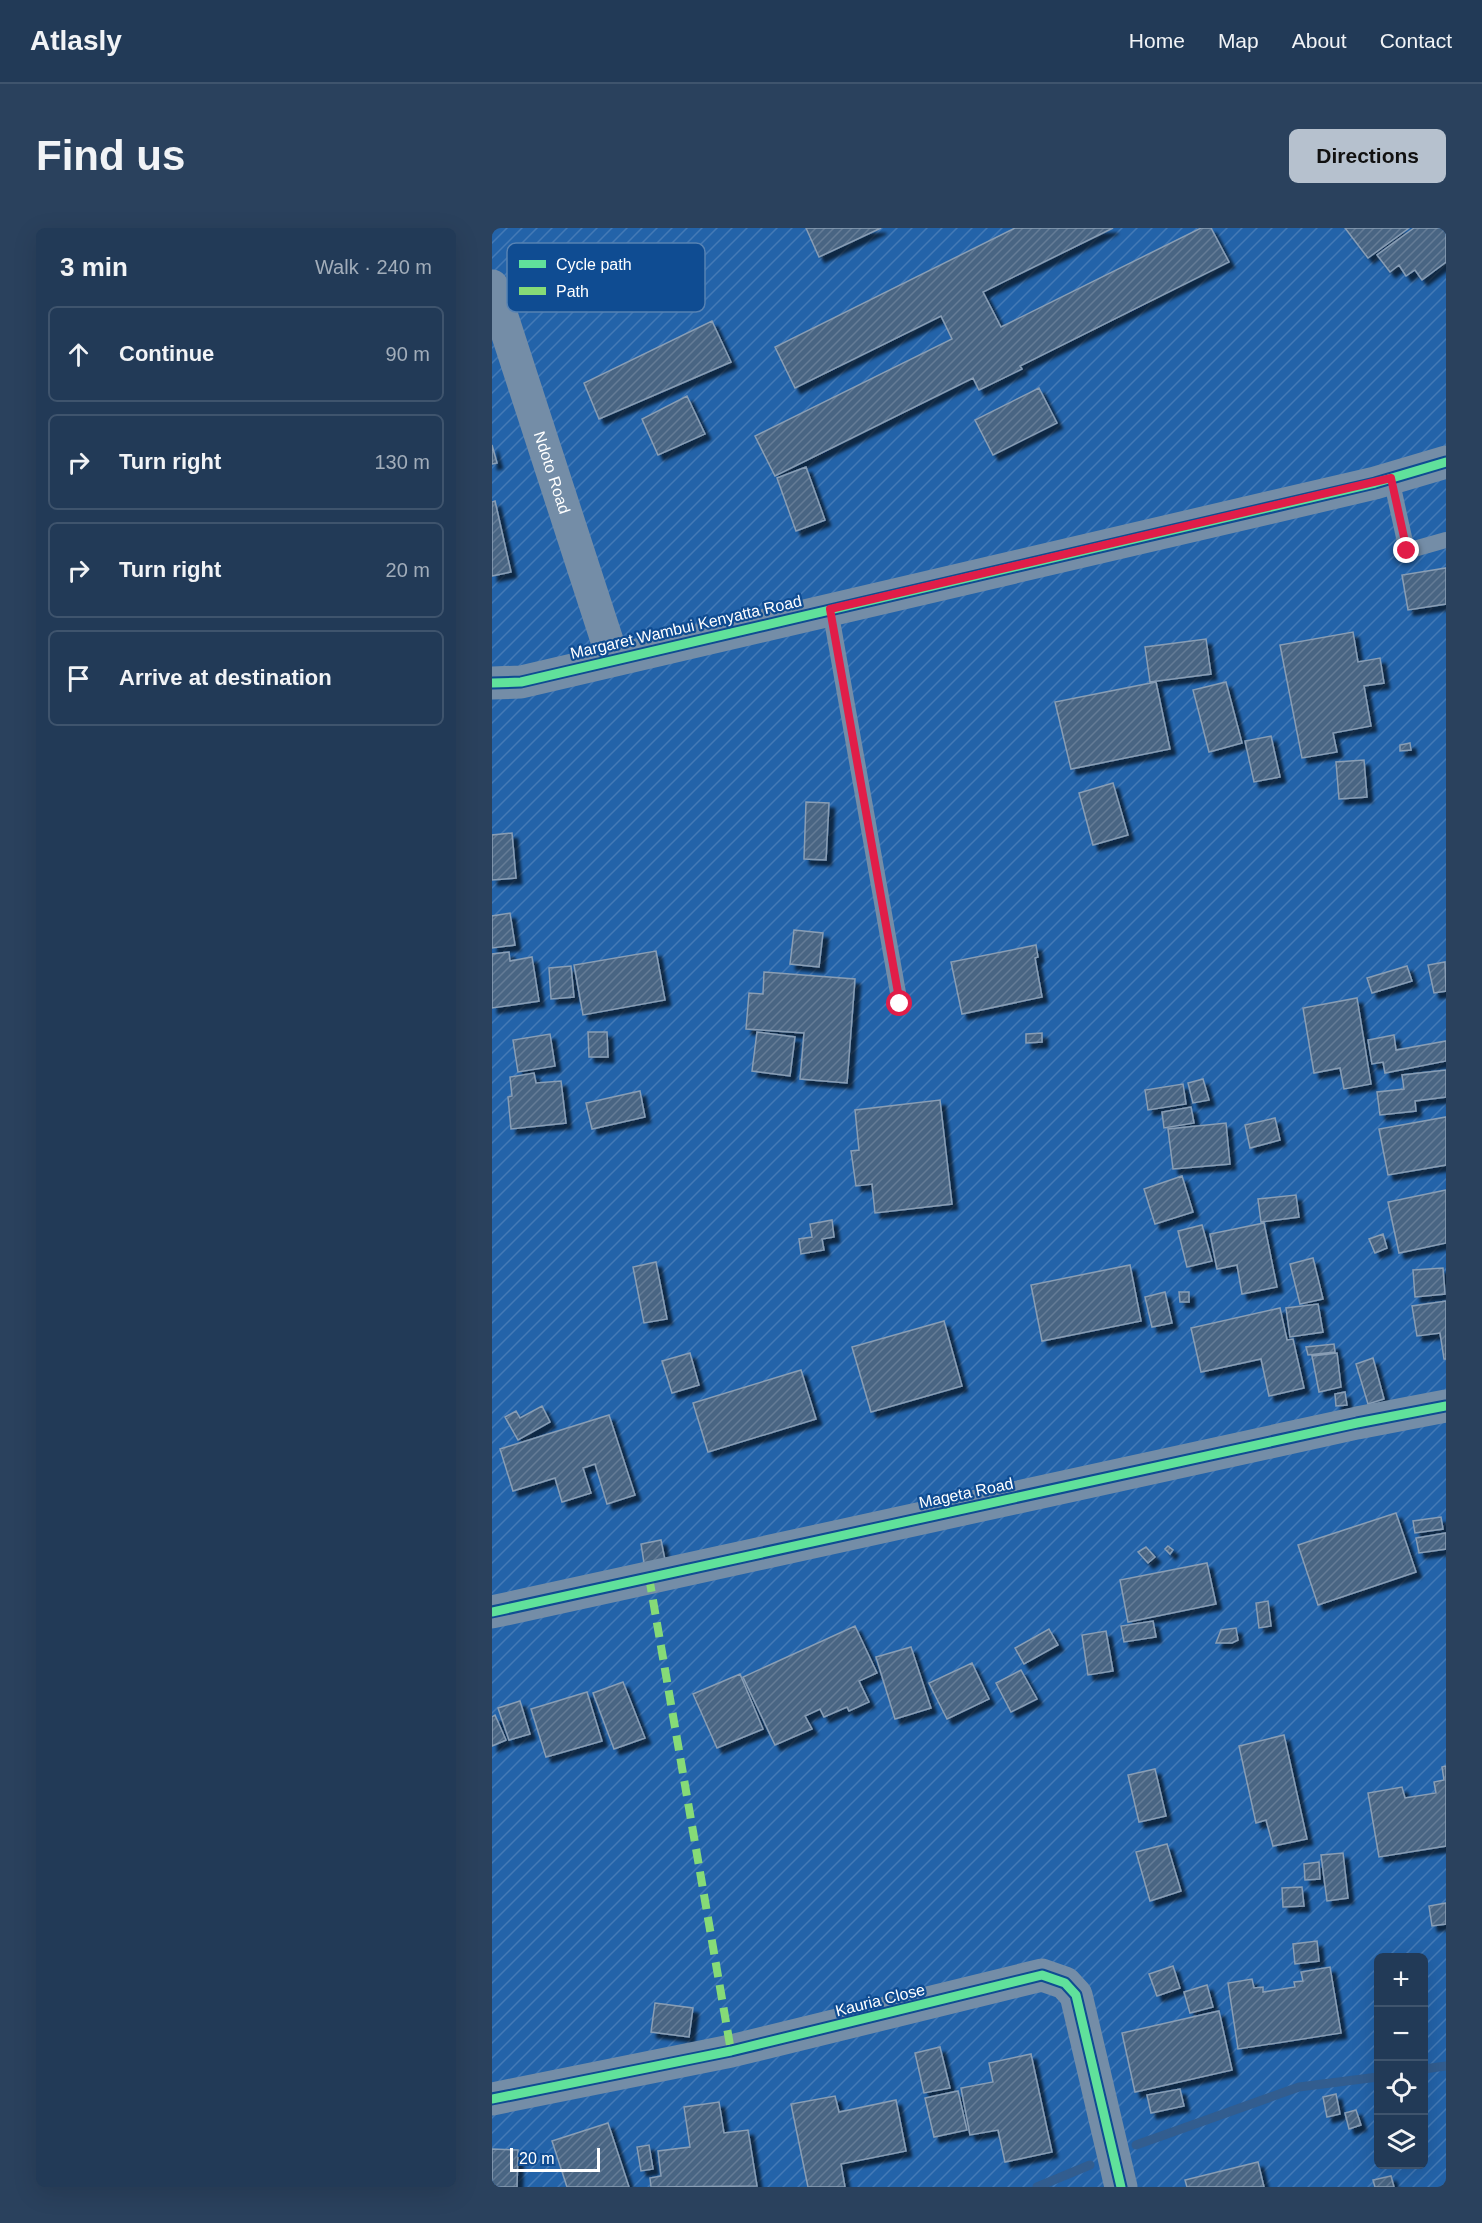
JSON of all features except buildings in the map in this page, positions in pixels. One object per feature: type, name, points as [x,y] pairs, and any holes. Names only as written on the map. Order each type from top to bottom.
[{"type":"street","name":"Ndoto Road","points":[[492,286],[613,659]]},
{"type":"street","name":"Margaret Wambui Kenyatta Road","points":[[492,683],[521,682],[1391,478],[1446,462]]},
{"type":"street","name":"Mageta Road","points":[[492,1612],[1334,1428],[1446,1406]]},
{"type":"street","name":"Kauria Close","points":[[492,2099],[731,2051],[1042,1975],[1065,1983],[1076,1995],[1120,2187]]},
{"type":"lane","points":[[1391,478],[1407,551],[1446,540]]},
{"type":"lane","points":[[830,609],[900,1004]]},
{"type":"shaded area","points":[[492,228],[1446,228],[1446,2187],[492,2187]]},
{"type":"waterway","points":[[1428,2068],[1446,2066]]},
{"type":"waterway","points":[[1136,2145],[1299,2087],[1374,2078]]},
{"type":"waterway","points":[[1037,2187],[1090,2165]]},
{"type":"marked path","points":[[649,1577],[731,2051]]},
{"type":"cycle path","points":[[492,683],[521,682],[1375,483],[1446,462]]},
{"type":"cycle path","points":[[492,1612],[1357,1423],[1446,1406]]},
{"type":"cycle path","points":[[492,2099],[731,2051],[1042,1975],[1065,1983],[1076,1995],[1121,2187]]},
{"type":"route","points":[[900,1004],[830,609],[1391,478],[1407,551]]}]
